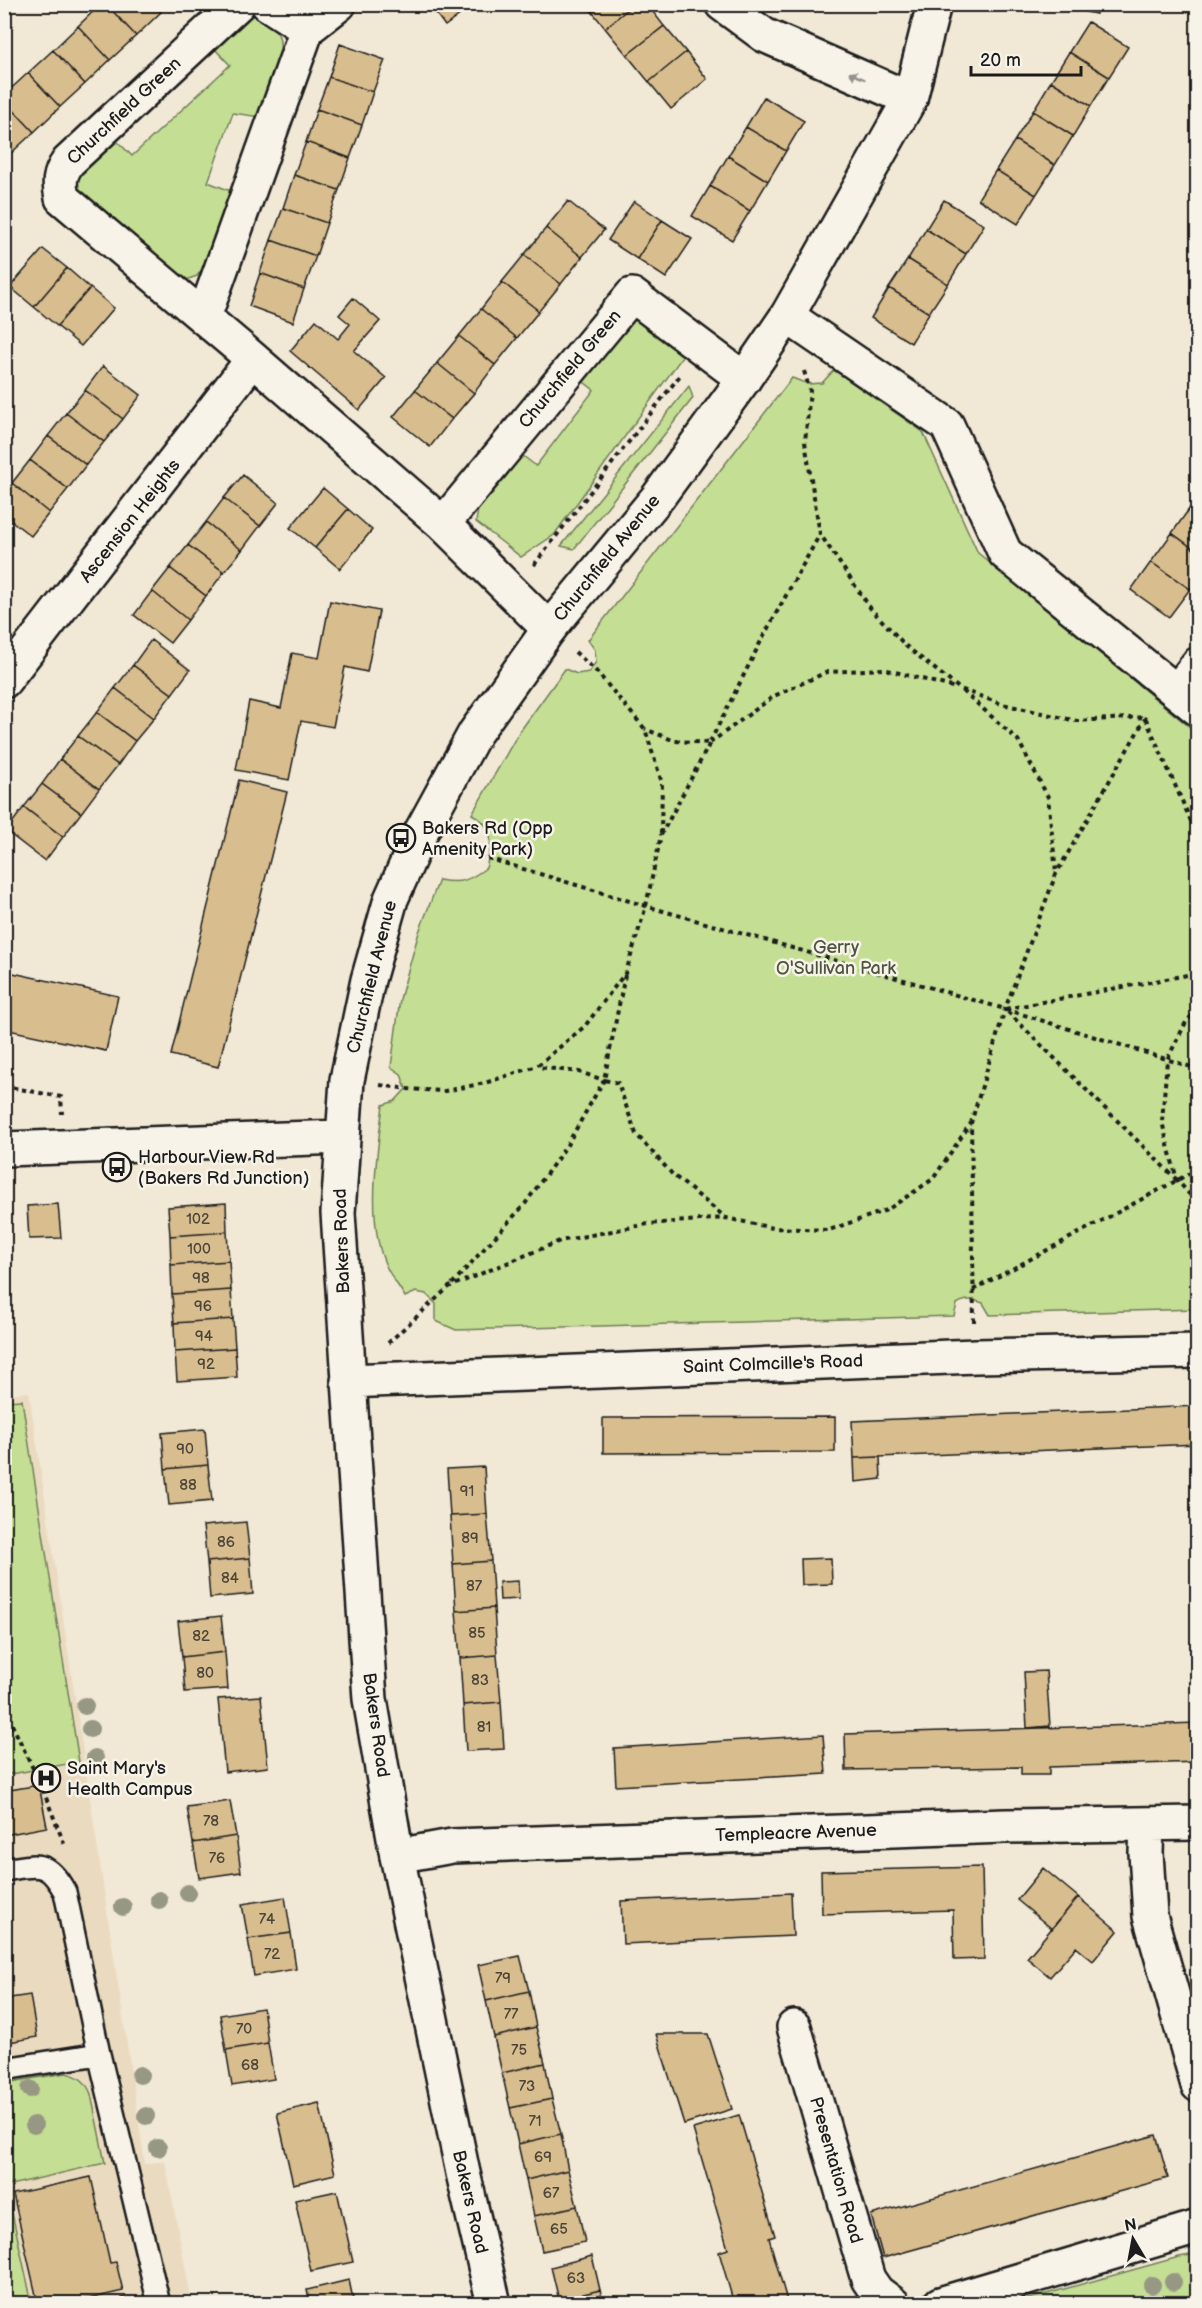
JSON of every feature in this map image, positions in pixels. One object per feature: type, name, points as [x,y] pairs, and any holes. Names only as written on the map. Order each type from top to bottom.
[{"type":"street","name":"Churchfield Green","points":[[238,4],[68,162],[60,173],[59,185],[62,198],[253,359],[442,524],[549,629]]},
{"type":"street","points":[[267,4],[308,29]]},
{"type":"street","points":[[204,317],[308,29],[339,4]]},
{"type":"street","points":[[722,4],[764,35],[910,99]]},
{"type":"street","name":"Churchfield Avenue","points":[[342,1137],[347,1080],[368,980],[391,899],[421,832],[475,733],[549,629],[658,497],[787,316],[910,99],[934,4]]},
{"type":"street","name":"Churchfield Green","points":[[442,524],[632,295],[744,379]]},
{"type":"street","points":[[787,316],[947,425],[1005,553],[1187,700],[1197,663]]},
{"type":"street","name":"Ascension Heights","points":[[4,681],[253,359]]},
{"type":"street","points":[[4,1149],[342,1137]]},
{"type":"street","name":"Bakers Road","points":[[342,1137],[338,1213],[370,1699],[397,1856],[463,2173],[494,2304]]},
{"type":"street","name":"Saint Colmcille's Road","points":[[348,1381],[976,1356],[1197,1351]]},
{"type":"street","name":"Templeacre Avenue","points":[[397,1856],[452,1845],[1005,1826],[1197,1823]]},
{"type":"street","points":[[1147,1824],[1146,1853],[1150,1916],[1197,2085]]},
{"type":"street","name":"Presentation Road","points":[[794,2027],[868,2278],[877,2292],[893,2304]]},
{"type":"street","points":[[940,2304],[1197,2227]]},
{"type":"lane","points":[[4,1870],[39,1865],[53,1873],[65,1892],[99,2054],[159,2304]]},
{"type":"lane","points":[[4,2069],[99,2054]]},
{"type":"path","points":[[513,593],[702,347]]},
{"type":"path","points":[[803,369],[810,391],[805,442],[820,534],[871,609],[907,647],[960,688],[1018,740],[1048,796],[1056,874]]},
{"type":"path","points":[[661,834],[820,534]]},
{"type":"path","points":[[348,1381],[449,1287],[525,1204],[567,1145],[604,1080],[626,972],[646,906],[661,834],[662,783],[645,729],[596,671],[549,629]]},
{"type":"path","points":[[645,729],[675,741],[710,742],[774,696],[827,672],[884,669],[960,688],[1002,704],[1077,721],[1145,717],[1187,700]]},
{"type":"path","points":[[1145,717],[1197,837]]},
{"type":"path","points":[[976,1356],[971,1123],[1005,1009],[1056,874],[1145,717]]},
{"type":"path","points":[[421,832],[487,858],[1005,1009],[1197,1069]]},
{"type":"path","points":[[347,1080],[408,1089],[445,1091],[485,1083],[537,1066],[585,1026],[626,972]]},
{"type":"path","points":[[1005,1009],[1197,973]]},
{"type":"path","points":[[1005,1009],[1177,1180],[1197,1204]]},
{"type":"path","points":[[1177,1180],[1162,1122],[1167,1060],[1186,1022],[1197,1009]]},
{"type":"path","points":[[537,1066],[579,1072],[618,1083],[636,1134],[673,1174],[726,1218]]},
{"type":"path","points":[[4,1086],[61,1097],[64,1147]]},
{"type":"path","points":[[449,1287],[560,1241],[648,1224],[726,1218],[773,1228],[829,1230],[887,1210],[933,1179],[971,1123]]},
{"type":"path","points":[[973,1290],[1197,1169]]},
{"type":"path","points":[[4,1708],[41,1785],[66,1848],[39,1865]]},
{"type":"shaded area","name":"Saint Mary's Health Campus","points":[[29,1392],[145,2164],[165,2161],[192,2303],[5,2304],[4,1394]]},
{"type":"green space","points":[[256,16],[278,34],[280,52],[278,63],[260,117],[233,113],[208,182],[233,192],[203,268],[197,276],[186,280],[178,276],[79,190],[75,182],[75,175],[112,136],[132,156],[230,65],[212,46],[246,17]]},
{"type":"green space","points":[[629,312],[685,353],[554,535],[521,557],[476,522],[478,509],[518,452],[536,466],[594,390],[576,376]]},
{"type":"green space","name":"Gerry O'Sullivan Park","points":[[834,370],[923,432],[978,553],[1197,733],[1197,1309],[990,1315],[983,1303],[970,1300],[957,1304],[954,1316],[456,1330],[436,1321],[436,1304],[426,1294],[416,1292],[405,1297],[388,1270],[381,1252],[375,1211],[376,1167],[383,1105],[395,1101],[406,1089],[401,1074],[391,1067],[400,999],[419,932],[439,880],[453,882],[464,880],[486,868],[491,845],[489,831],[480,819],[472,814],[518,734],[565,669],[577,674],[589,672],[596,662],[595,650],[588,640],[792,378],[808,384],[822,383]]},
{"type":"green space","points":[[689,386],[693,398],[574,549],[561,546]]},
{"type":"green space","points":[[22,1400],[79,1762],[5,1775],[4,1401]]},
{"type":"green space","points":[[66,2073],[82,2080],[91,2094],[105,2163],[6,2186],[32,2303],[5,2303],[5,2083]]},
{"type":"green space","points":[[1197,2254],[1197,2303],[1014,2303],[1179,2257]]},
{"type":"building","points":[[101,4],[106,4],[136,36],[110,60],[78,26]]},
{"type":"building","points":[[106,4],[153,4],[161,12],[136,36]]},
{"type":"building","points":[[429,4],[472,4],[473,5],[445,26]]},
{"type":"building","points":[[586,4],[634,4],[605,28]]},
{"type":"building","points":[[634,4],[647,4],[664,26],[627,55],[605,28]]},
{"type":"building","points":[[1049,4],[1097,4],[1096,14]]},
{"type":"building","points":[[1088,22],[1128,47],[1109,77],[1069,52]]},
{"type":"building","points":[[78,26],[110,60],[85,84],[53,50]]},
{"type":"building","points":[[664,26],[686,52],[649,82],[627,55]]},
{"type":"building","points":[[340,44],[385,60],[373,92],[329,77]]},
{"type":"building","points":[[53,50],[85,84],[60,107],[28,73]]},
{"type":"building","points":[[686,52],[707,79],[671,109],[649,82]]},
{"type":"building","points":[[1069,52],[1109,77],[1091,106],[1051,81]]},
{"type":"building","points":[[28,73],[60,107],[34,132],[4,100],[4,95]]},
{"type":"building","points":[[329,77],[373,92],[362,125],[317,109]]},
{"type":"building","points":[[1051,81],[1091,106],[1073,136],[1033,111]]},
{"type":"building","points":[[764,97],[804,121],[786,151],[746,127]]},
{"type":"building","points":[[4,100],[34,132],[9,155],[4,150]]},
{"type":"building","points":[[317,109],[362,125],[350,158],[306,142]]},
{"type":"building","points":[[1033,111],[1073,136],[1055,165],[1015,140]]},
{"type":"building","points":[[746,127],[786,151],[768,181],[728,156]]},
{"type":"building","points":[[1015,140],[1055,165],[1036,195],[996,170]]},
{"type":"building","points":[[306,142],[350,158],[339,190],[294,175]]},
{"type":"building","points":[[728,156],[768,181],[750,211],[710,186]]},
{"type":"building","points":[[996,170],[1036,195],[1018,224],[978,199]]},
{"type":"building","points":[[294,175],[339,190],[327,223],[283,208]]},
{"type":"building","points":[[710,186],[750,211],[732,240],[692,216]]},
{"type":"building","points":[[944,200],[984,225],[966,254],[926,229]]},
{"type":"building","points":[[568,201],[604,230],[582,257],[546,228]]},
{"type":"building","points":[[634,201],[662,220],[637,259],[608,240]]},
{"type":"building","points":[[283,208],[327,223],[316,256],[271,240]]},
{"type":"building","points":[[662,220],[692,239],[666,278],[637,259]]},
{"type":"building","points":[[546,228],[582,257],[561,284],[524,255]]},
{"type":"building","points":[[926,229],[966,254],[948,284],[908,259]]},
{"type":"building","points":[[271,240],[316,256],[304,289],[260,273]]},
{"type":"building","points":[[43,249],[67,268],[34,307],[10,287]]},
{"type":"building","points":[[524,255],[561,284],[539,311],[502,282]]},
{"type":"building","points":[[908,259],[948,284],[929,313],[889,288]]},
{"type":"building","points":[[67,268],[90,288],[57,326],[34,307]]},
{"type":"building","points":[[260,273],[304,289],[293,322],[249,306]]},
{"type":"building","points":[[502,282],[539,311],[517,338],[481,309]]},
{"type":"building","points":[[90,288],[114,308],[81,346],[57,326]]},
{"type":"building","points":[[889,288],[929,313],[911,343],[871,318]]},
{"type":"building","points":[[353,298],[380,321],[354,351],[386,378],[359,410],[290,351],[316,320],[338,339],[350,324],[339,315]]},
{"type":"building","points":[[481,309],[517,338],[495,365],[459,336]]},
{"type":"building","points":[[459,336],[495,365],[474,393],[437,363]]},
{"type":"building","points":[[437,363],[474,393],[452,419],[415,390]]},
{"type":"building","points":[[103,366],[141,395],[123,419],[85,390]]},
{"type":"building","points":[[85,390],[123,419],[104,442],[66,413]]},
{"type":"building","points":[[415,390],[452,419],[430,447],[393,417]]},
{"type":"building","points":[[66,413],[104,442],[86,465],[48,436]]},
{"type":"building","points":[[48,436],[86,465],[68,489],[30,460]]},
{"type":"building","points":[[30,460],[68,489],[49,513],[12,483]]},
{"type":"building","points":[[243,475],[278,503],[260,526],[224,498]]},
{"type":"building","points":[[12,483],[49,513],[31,536],[4,515],[4,492]]},
{"type":"building","points":[[323,488],[348,509],[315,548],[290,528]]},
{"type":"building","points":[[224,498],[260,526],[242,550],[206,522]]},
{"type":"building","points":[[1192,505],[1198,509],[1198,552],[1172,533]]},
{"type":"building","points":[[348,509],[372,530],[340,569],[315,548]]},
{"type":"building","points":[[206,522],[242,550],[224,572],[188,545]]},
{"type":"building","points":[[1172,533],[1198,552],[1198,578],[1190,589],[1151,562]]},
{"type":"building","points":[[188,545],[224,572],[206,596],[170,568]]},
{"type":"building","points":[[1151,562],[1190,589],[1169,617],[1131,590]]},
{"type":"building","points":[[170,568],[206,596],[188,620],[152,591]]},
{"type":"building","points":[[152,591],[188,620],[170,643],[134,615]]},
{"type":"building","points":[[330,601],[379,611],[367,672],[345,667],[333,727],[301,721],[289,780],[236,770],[249,701],[281,708],[292,653],[319,658]]},
{"type":"building","points":[[151,640],[190,670],[172,694],[133,665]]},
{"type":"building","points":[[133,665],[172,694],[154,718],[115,688]]},
{"type":"building","points":[[115,688],[154,718],[135,741],[97,712]]},
{"type":"building","points":[[97,712],[135,741],[118,765],[78,736]]},
{"type":"building","points":[[78,736],[118,765],[99,789],[60,759]]},
{"type":"building","points":[[60,759],[99,789],[81,813],[42,784]]},
{"type":"building","points":[[239,780],[287,792],[218,1067],[171,1055]]},
{"type":"building","points":[[42,784],[81,813],[63,837],[24,807]]},
{"type":"building","points":[[24,807],[63,837],[45,861],[6,831]]},
{"type":"building","points":[[4,971],[118,996],[106,1051],[4,1029]]},
{"type":"building","points":[[226,1203],[227,1232],[170,1236],[168,1207]]},
{"type":"building","points":[[58,1204],[61,1238],[29,1239],[27,1206]]},
{"type":"building","points":[[227,1232],[229,1261],[171,1265],[170,1236]]},
{"type":"building","points":[[229,1261],[231,1290],[172,1294],[171,1265]]},
{"type":"building","points":[[231,1290],[233,1319],[174,1323],[172,1294]]},
{"type":"building","points":[[233,1319],[235,1348],[175,1352],[174,1323]]},
{"type":"building","points":[[235,1348],[237,1377],[177,1381],[175,1352]]},
{"type":"building","points":[[1198,1406],[1198,1444],[854,1458],[852,1421]]},
{"type":"building","points":[[835,1417],[835,1452],[603,1453],[603,1418]]},
{"type":"building","points":[[205,1429],[208,1465],[165,1469],[162,1433]]},
{"type":"building","points":[[880,1457],[881,1479],[855,1482],[854,1458]]},
{"type":"building","points":[[208,1465],[212,1501],[169,1505],[165,1469]]},
{"type":"building","points":[[484,1467],[487,1514],[450,1516],[447,1469]]},
{"type":"building","points":[[487,1514],[491,1561],[453,1564],[450,1516]]},
{"type":"building","points":[[246,1522],[250,1558],[207,1562],[203,1526]]},
{"type":"building","points":[[250,1558],[253,1594],[210,1598],[207,1562]]},
{"type":"building","points":[[831,1558],[832,1584],[802,1585],[801,1559]]},
{"type":"building","points":[[491,1561],[494,1608],[456,1611],[453,1564]]},
{"type":"building","points":[[518,1581],[519,1599],[500,1600],[499,1582]]},
{"type":"building","points":[[494,1608],[497,1655],[460,1658],[456,1611]]},
{"type":"building","points":[[221,1616],[225,1652],[182,1657],[178,1621]]},
{"type":"building","points":[[225,1652],[228,1689],[185,1692],[182,1657]]},
{"type":"building","points":[[497,1655],[501,1702],[463,1705],[460,1658]]},
{"type":"building","points":[[1046,1671],[1050,1726],[1027,1728],[1024,1672]]},
{"type":"building","points":[[261,1696],[268,1767],[225,1772],[218,1699]]},
{"type":"building","points":[[501,1702],[504,1749],[466,1751],[463,1705]]},
{"type":"building","points":[[1198,1723],[1198,1762],[1049,1767],[1049,1775],[1021,1775],[1021,1767],[846,1770],[845,1734]]},
{"type":"building","points":[[823,1735],[826,1774],[616,1786],[614,1748]]},
{"type":"building","points":[[39,1785],[47,1827],[4,1835],[4,1791]]},
{"type":"building","points":[[230,1801],[236,1836],[193,1843],[187,1807]]},
{"type":"building","points":[[236,1836],[241,1872],[199,1878],[193,1843]]},
{"type":"building","points":[[982,1867],[984,1959],[954,1960],[953,1910],[822,1914],[821,1871]]},
{"type":"building","points":[[1043,1868],[1078,1897],[1052,1929],[1017,1900]]},
{"type":"building","points":[[791,1893],[793,1936],[623,1944],[621,1901]]},
{"type":"building","points":[[285,1897],[291,1933],[248,1939],[242,1904]]},
{"type":"building","points":[[1078,1897],[1118,1931],[1093,1961],[1076,1947],[1050,1977],[1027,1958]]},
{"type":"building","points":[[291,1933],[296,1969],[254,1976],[248,1939]]},
{"type":"building","points":[[520,1956],[529,1991],[486,2001],[478,1965]]},
{"type":"building","points":[[529,1991],[536,2027],[494,2037],[486,2001]]},
{"type":"building","points":[[30,1995],[37,2037],[4,2043],[4,1999]]},
{"type":"building","points":[[263,2008],[268,2043],[226,2050],[220,2015]]},
{"type":"building","points":[[536,2027],[545,2063],[502,2073],[494,2037]]},
{"type":"building","points":[[656,2034],[708,2034],[732,2109],[684,2124]]},
{"type":"building","points":[[268,2043],[274,2079],[232,2086],[226,2050]]},
{"type":"building","points":[[545,2063],[552,2099],[510,2108],[502,2073]]},
{"type":"building","points":[[552,2099],[561,2134],[518,2144],[510,2108]]},
{"type":"building","points":[[319,2103],[335,2174],[293,2184],[277,2113]]},
{"type":"building","points":[[739,2115],[775,2236],[769,2238],[788,2304],[734,2304],[719,2252],[728,2249],[693,2129]]},
{"type":"building","points":[[561,2134],[568,2170],[526,2180],[518,2144]]},
{"type":"building","points":[[1156,2135],[1168,2178],[883,2258],[871,2215]]},
{"type":"building","points":[[568,2170],[577,2206],[534,2216],[526,2180]]},
{"type":"building","points":[[91,2177],[110,2263],[116,2262],[123,2291],[67,2304],[38,2304],[13,2194]]},
{"type":"building","points":[[337,2191],[353,2262],[311,2271],[295,2200]]},
{"type":"building","points":[[577,2206],[585,2242],[542,2251],[534,2216]]},
{"type":"building","points":[[592,2256],[600,2290],[559,2300],[551,2267]]},
{"type":"building","points":[[349,2280],[354,2304],[310,2304],[307,2290]]},
{"type":"building","points":[[600,2290],[604,2304],[560,2304],[559,2300]]},
{"type":"place","name":"Bakers Rd (Opp Amenity Park)","points":[[401,838]]},
{"type":"place","name":"Harbour View Rd (Bakers Rd Junction)","points":[[117,1167]]},
{"type":"place","name":"Saint Mary's Health Campus","points":[[46,1778]]}]
